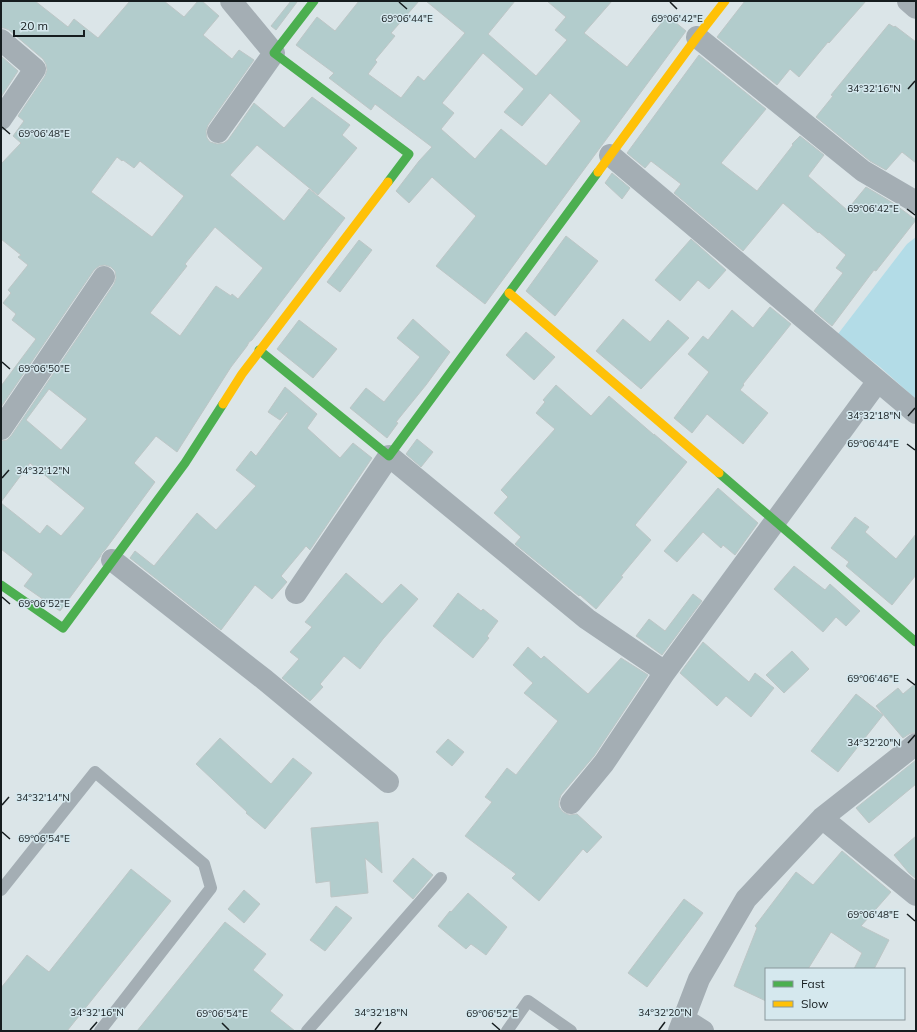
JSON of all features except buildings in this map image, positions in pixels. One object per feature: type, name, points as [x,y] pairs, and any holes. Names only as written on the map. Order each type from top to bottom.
[{"type":"street","points":[[1,585],[63,628],[185,463],[242,374],[409,154],[274,53],[231,1]]},
{"type":"street","points":[[218,132],[274,53],[314,1]]},
{"type":"street","points":[[296,593],[389,456],[725,1]]},
{"type":"street","points":[[908,1],[916,8]]},
{"type":"street","points":[[697,37],[863,171],[916,202]]},
{"type":"street","points":[[1,40],[35,69],[1,119]]},
{"type":"street","points":[[610,155],[916,413]]},
{"type":"street","points":[[1,429],[104,278]]},
{"type":"street","points":[[509,294],[916,642]]},
{"type":"street","points":[[260,350],[586,619],[665,672]]},
{"type":"street","points":[[571,803],[604,762],[665,672],[878,381]]},
{"type":"street","points":[[112,560],[265,680],[388,782]]},
{"type":"street","points":[[703,1031],[681,1025],[699,979],[746,899],[822,818],[916,744]]},
{"type":"street","points":[[822,818],[916,895]]},
{"type":"lane","points":[[1,890],[95,772],[204,864],[211,888],[100,1031]]},
{"type":"lane","points":[[307,1031],[441,878]]},
{"type":"lane","points":[[507,1031],[528,1001],[571,1031]]},
{"type":"shaded area","points":[[916,237],[916,399],[880,367],[838,334],[907,244]]},
{"type":"traffic: fast","points":[[314,1],[274,53],[409,154],[388,182]]},
{"type":"traffic: fast","points":[[259,350],[389,456],[598,172]]},
{"type":"traffic: fast","points":[[1,585],[63,628],[185,463],[223,404]]},
{"type":"traffic: fast","points":[[719,473],[916,642]]},
{"type":"traffic: slow","points":[[598,172],[725,1]]},
{"type":"traffic: slow","points":[[223,404],[242,374],[388,182]]},
{"type":"traffic: slow","points":[[509,293],[719,473]]}]
